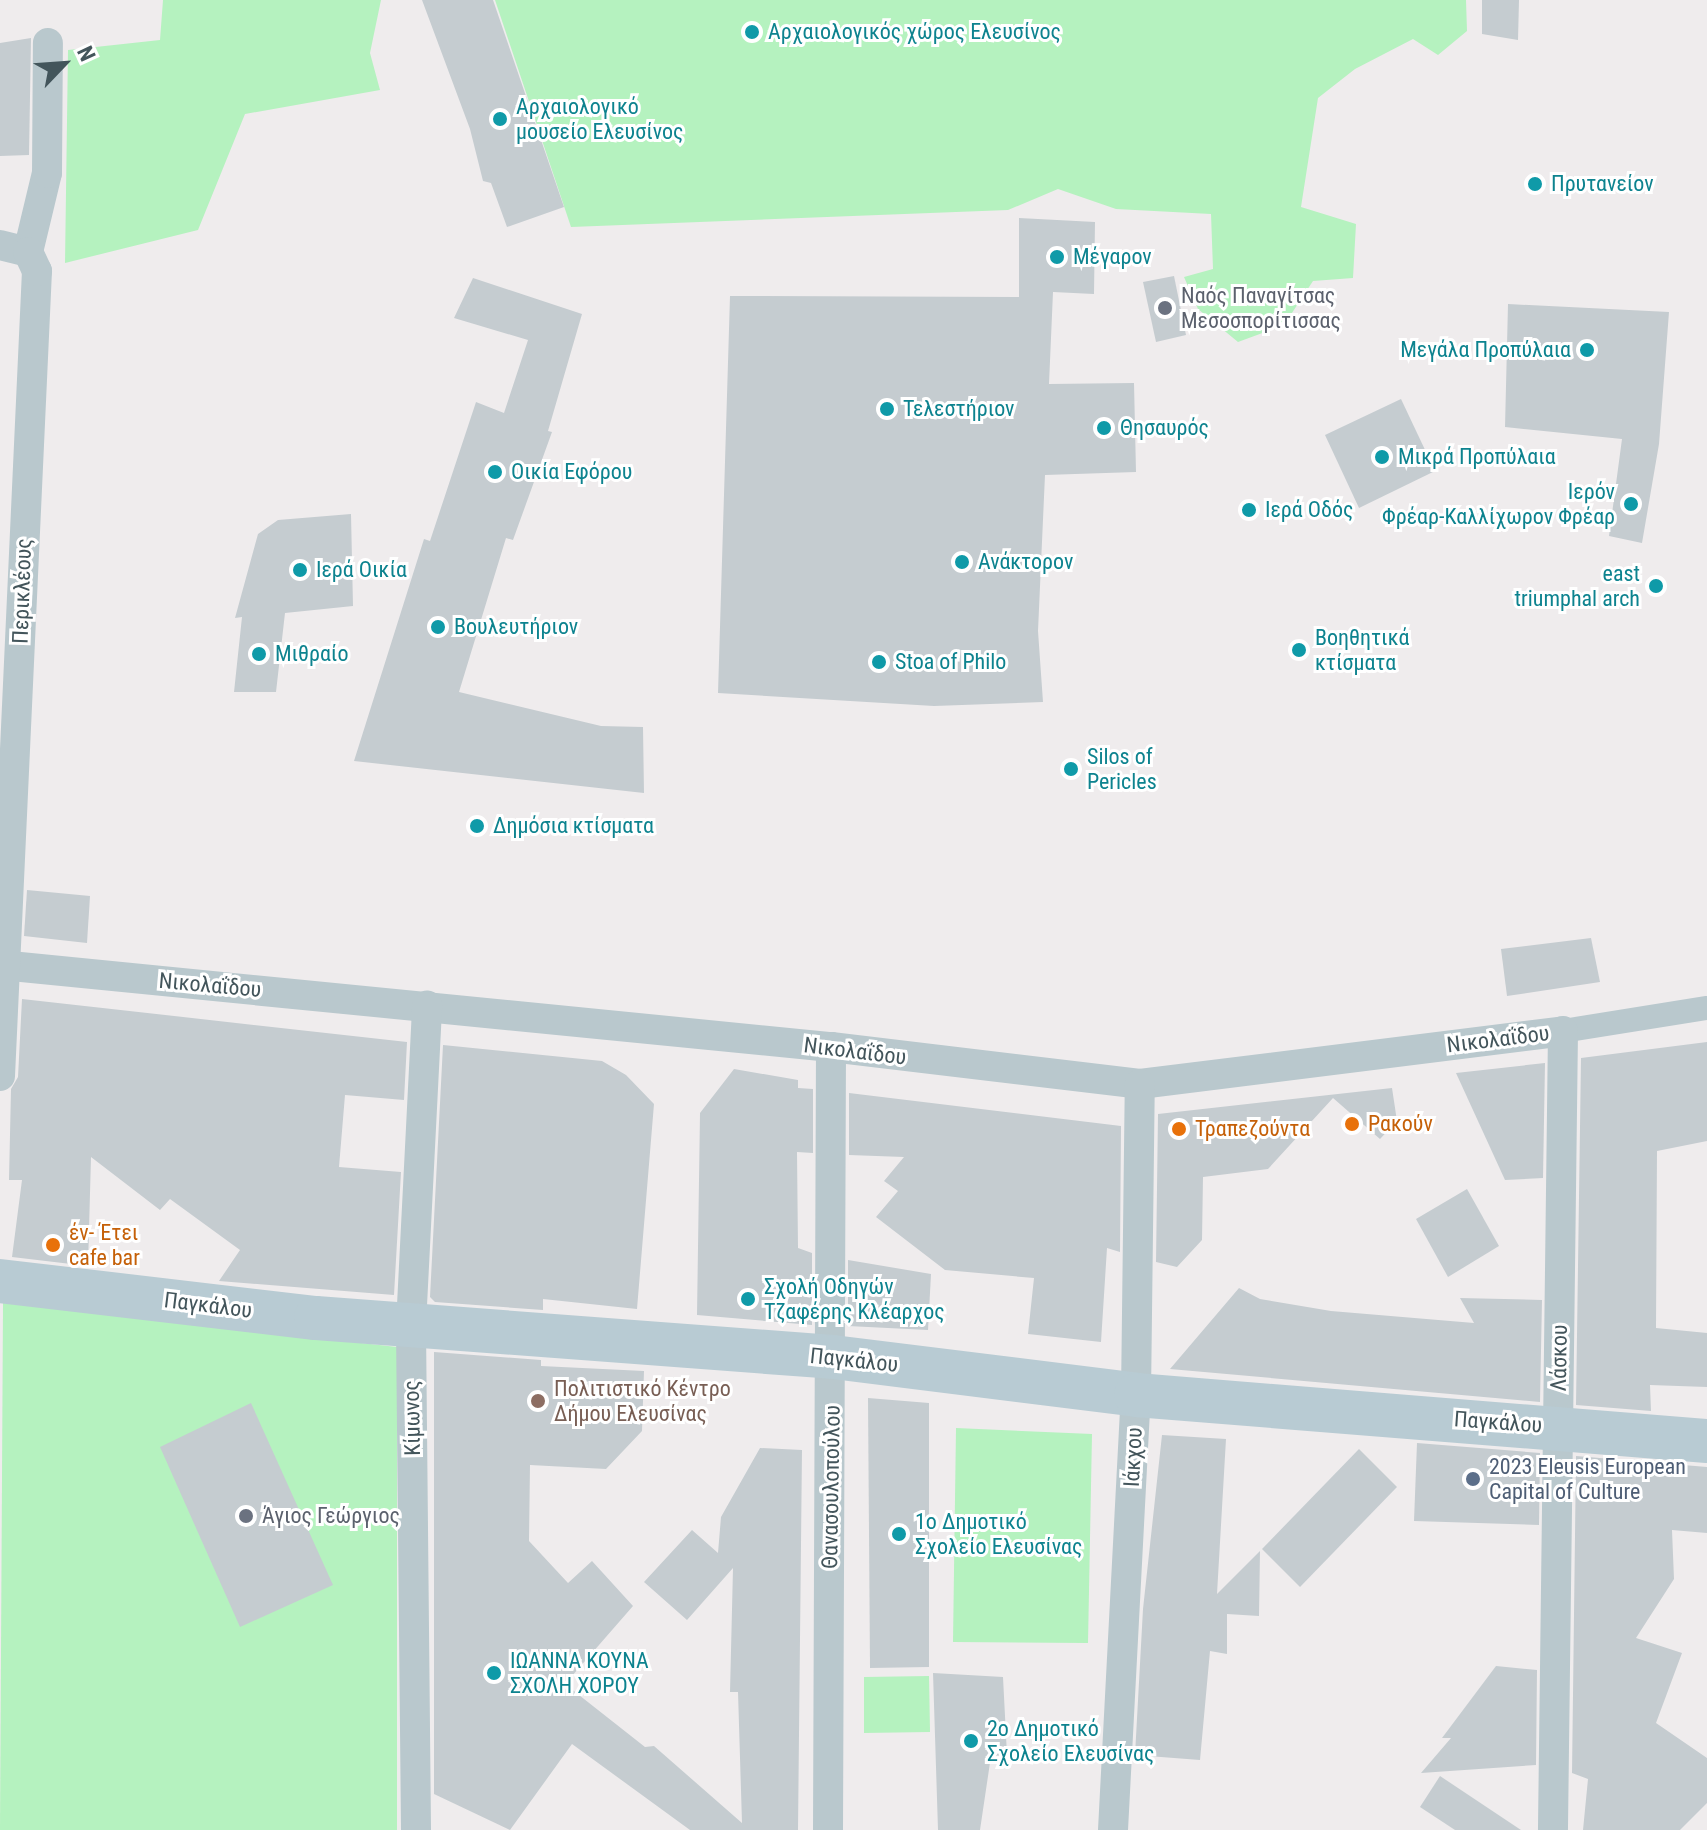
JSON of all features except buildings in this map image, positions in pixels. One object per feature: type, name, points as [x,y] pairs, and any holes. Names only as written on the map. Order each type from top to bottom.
[{"type":"main road","name":"Παγκάλου","points":[[0,1281],[411,1325],[833,1357],[1136,1395],[1707,1441]]},
{"type":"street","points":[[14,249],[47,173],[48,43]]},
{"type":"street","name":"Περικλέους","points":[[0,1076],[11,584],[37,271],[14,249]]},
{"type":"street","name":"Νικολαΐδου","points":[[4,965],[831,1047],[1140,1084],[1563,1031],[1707,1008]]},
{"type":"street","name":"Κίμωνος","points":[[416,1830],[411,1325],[427,1005]]},
{"type":"street","name":"Λάσκου","points":[[1553,1830],[1563,1031]]},
{"type":"street","name":"Θανασουλοπούλου","points":[[828,1830],[833,1357],[831,1047]]},
{"type":"street","name":"Ιάκχου","points":[[1113,1830],[1136,1395],[1140,1084]]},
{"type":"green space","points":[[163,0],[381,0],[370,53],[380,90],[245,114],[198,230],[65,263],[68,50],[160,40]]},
{"type":"green space","points":[[495,0],[1466,0],[1467,31],[1438,55],[1413,39],[1355,69],[1318,98],[1301,207],[1356,224],[1353,278],[1313,281],[1284,325],[1238,342],[1198,309],[1184,277],[1213,269],[1211,214],[1116,209],[1058,189],[1008,210],[571,227]]},
{"type":"green space","points":[[3,1303],[397,1347],[397,1830],[0,1830]]},
{"type":"green space","points":[[956,1428],[1092,1434],[1088,1643],[953,1642]]},
{"type":"green space","points":[[929,1676],[930,1732],[864,1733],[864,1677]]},
{"type":"place","name":"Αρχαιολογικός χώρος Ελευσίνος","points":[[752,32]]},
{"type":"place","name":"Αρχαιολογικό μουσείο Ελευσίνος","points":[[500,119]]},
{"type":"place","name":"Πρυτανείον","points":[[1535,184]]},
{"type":"place","name":"Μέγαρον","points":[[1057,257]]},
{"type":"place","name":"Ναός Παναγίτσας Μεσοσπορίτισσας","points":[[1165,308]]},
{"type":"place","name":"Μεγάλα Προπύλαια","points":[[1587,350]]},
{"type":"place","name":"Τελεστήριον","points":[[887,409]]},
{"type":"place","name":"Θησαυρός","points":[[1104,428]]},
{"type":"place","name":"Μικρά Προπύλαια","points":[[1382,457]]},
{"type":"place","name":"Οικία Εφόρου","points":[[495,472]]},
{"type":"place","name":"Ιερόν Φρέαρ-Καλλίχωρον Φρέαρ","points":[[1631,504]]},
{"type":"place","name":"Ιερά Οδός","points":[[1249,510]]},
{"type":"place","name":"Ανάκτορον","points":[[962,562]]},
{"type":"place","name":"Ιερά Οικία","points":[[300,570]]},
{"type":"place","name":"east triumphal arch","points":[[1656,586]]},
{"type":"place","name":"Βουλευτήριον","points":[[438,627]]},
{"type":"place","name":"Βοηθητικά κτίσματα","points":[[1299,650]]},
{"type":"place","name":"Μιθραίο","points":[[259,654]]},
{"type":"place","name":"Stoa of Philo","points":[[879,662]]},
{"type":"place","name":"Silos of Pericles","points":[[1071,769]]},
{"type":"place","name":"Δημόσια κτίσματα","points":[[477,826]]},
{"type":"place","name":"Ρακούν","points":[[1352,1124]]},
{"type":"place","name":"Τραπεζούντα","points":[[1179,1129]]},
{"type":"place","name":"έν- Έτει cafe bar","points":[[53,1245]]},
{"type":"place","name":"Σχολή Οδηγών Τζαφέρης Κλέαρχος","points":[[748,1299]]},
{"type":"place","name":"Πολιτιστικό Κέντρο Δήμου Ελευσίνας","points":[[538,1401]]},
{"type":"place","name":"2023 Eleusis European Capital of Culture","points":[[1473,1479]]},
{"type":"place","name":"Άγιος Γεώργιος","points":[[246,1516]]},
{"type":"place","name":"1ο Δημοτικό Σχολείο Ελευσίνας","points":[[899,1534]]},
{"type":"place","name":"ΙΩΑΝΝΑ ΚΟΥΝΑ ΣΧΟΛΗ ΧΟΡΟΥ","points":[[494,1673]]},
{"type":"place","name":"2ο Δημοτικό Σχολείο Ελευσίνας","points":[[971,1741]]}]
